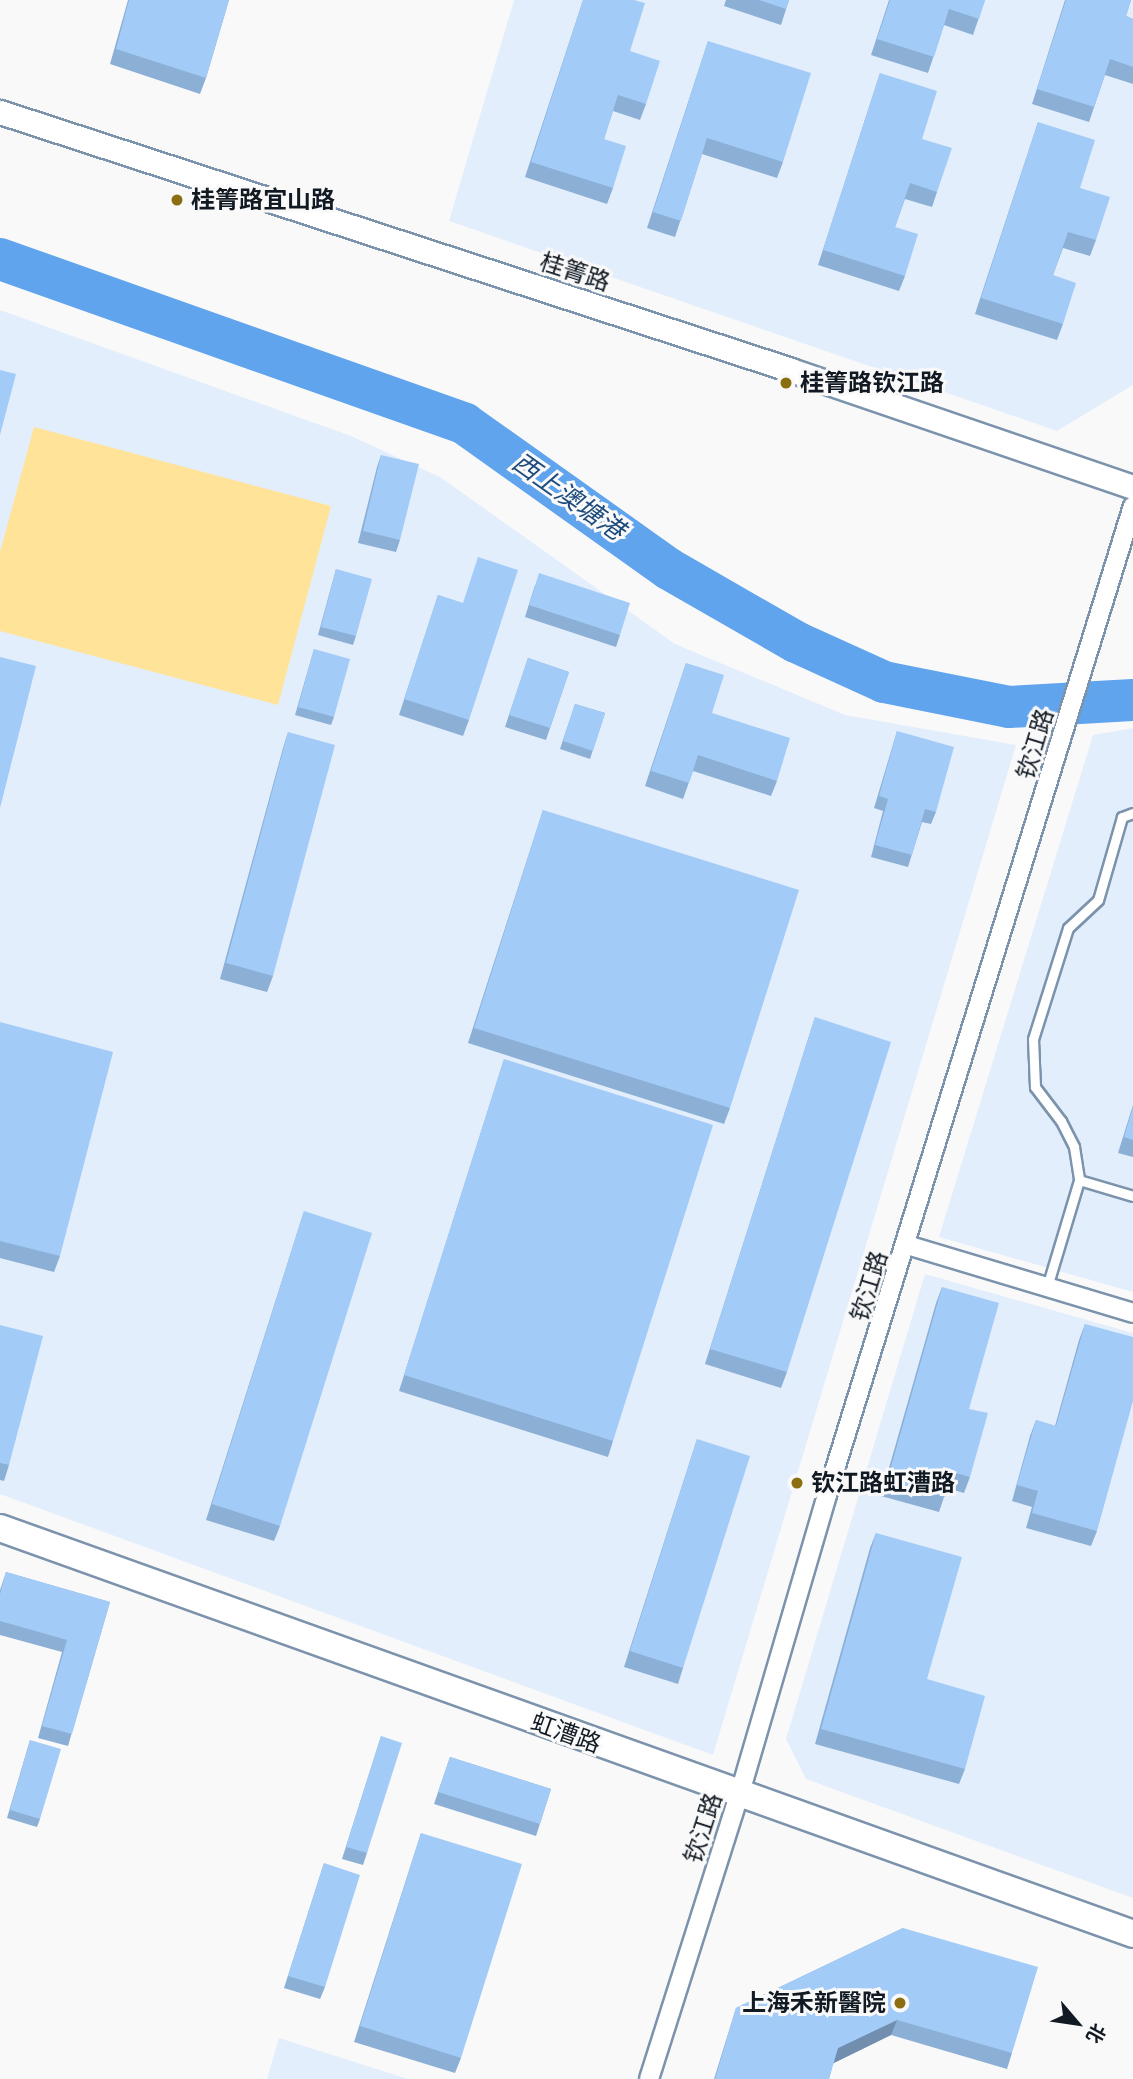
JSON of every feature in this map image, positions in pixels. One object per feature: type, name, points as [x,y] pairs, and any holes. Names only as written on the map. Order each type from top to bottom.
[{"type":"main road","name":"虹漕路","points":[[0,1528],[739,1796],[1133,1934]]},
{"type":"street","name":"桂箐路","points":[[0,112],[791,370],[1133,487]]},
{"type":"street","name":"钦江路","points":[[649,2079],[739,1796],[827,1495],[907,1245],[1133,506]]},
{"type":"street","points":[[907,1245],[1133,1313]]},
{"type":"lane","points":[[1047,1287],[1079,1180],[1074,1147],[1061,1121],[1035,1087],[1033,1039],[1068,928],[1098,900],[1122,817],[1133,813]]},
{"type":"lane","points":[[1079,1180],[1133,1196]]},
{"type":"shaded area","points":[[514,0],[1133,0],[1133,385],[1057,431],[449,221]]},
{"type":"shaded area","points":[[0,310],[351,436],[440,477],[675,644],[845,715],[1016,745],[713,1755],[0,1494]]},
{"type":"shaded area","points":[[34,427],[331,506],[278,705],[0,631],[0,552]]},
{"type":"shaded area","points":[[1133,728],[1133,1292],[939,1237],[1093,735]]},
{"type":"shaded area","points":[[925,1274],[1133,1333],[1133,1898],[806,1779],[786,1739]]},
{"type":"shaded area","points":[[279,2038],[408,2079],[267,2079]]},
{"type":"building","points":[[129,0],[229,0],[206,78],[116,49]]},
{"type":"building","points":[[583,0],[634,0],[645,3],[630,51],[660,61],[646,104],[618,95],[604,139],[626,146],[613,188],[531,162]]},
{"type":"building","points":[[759,0],[789,0],[786,9]]},
{"type":"building","points":[[890,0],[985,0],[979,19],[949,9],[934,57],[877,39]]},
{"type":"building","points":[[1066,0],[1131,0],[1126,16],[1133,19],[1133,67],[1110,59],[1094,107],[1037,89]]},
{"type":"building","points":[[708,41],[811,73],[783,162],[707,138],[681,221],[653,212]]},
{"type":"building","points":[[880,73],[937,91],[922,139],[952,148],[937,192],[910,183],[895,227],[918,234],[905,276],[823,250]]},
{"type":"building","points":[[1038,122],[1095,140],[1080,188],[1110,197],[1096,240],[1068,232],[1053,275],[1076,283],[1063,324],[981,298]]},
{"type":"building","points":[[0,370],[16,374],[0,435]]},
{"type":"building","points":[[381,455],[419,464],[400,540],[363,531]]},
{"type":"building","points":[[478,557],[518,570],[469,720],[404,699],[438,595],[463,603]]},
{"type":"building","points":[[336,569],[372,579],[356,636],[321,627]]},
{"type":"building","points":[[539,573],[630,603],[620,635],[529,605]]},
{"type":"building","points":[[314,649],[350,659],[334,717],[298,707]]},
{"type":"building","points":[[0,657],[36,666],[0,808]]},
{"type":"building","points":[[528,658],[569,672],[550,728],[509,715]]},
{"type":"building","points":[[686,663],[724,675],[712,713],[790,738],[777,781],[698,755],[689,783],[651,771]]},
{"type":"building","points":[[575,704],[605,713],[593,751],[563,741]]},
{"type":"building","points":[[897,731],[954,747],[936,812],[925,809],[912,855],[875,845],[888,799],[879,796]]},
{"type":"building","points":[[288,732],[335,745],[273,976],[226,963]]},
{"type":"building","points":[[543,810],[799,890],[730,1108],[474,1028]]},
{"type":"building","points":[[815,1017],[891,1042],[787,1372],[710,1349]]},
{"type":"building","points":[[0,1022],[113,1052],[60,1256],[0,1241]]},
{"type":"building","points":[[504,1059],[713,1125],[613,1441],[404,1375]]},
{"type":"building","points":[[1133,1107],[1133,1140],[1124,1137]]},
{"type":"building","points":[[304,1211],[372,1233],[280,1526],[212,1504]]},
{"type":"building","points":[[942,1287],[999,1303],[969,1409],[988,1413],[970,1477],[952,1472],[945,1497],[887,1481]]},
{"type":"building","points":[[1085,1324],[1133,1337],[1133,1401],[1097,1531],[1032,1513],[1038,1491],[1017,1485],[1036,1420],[1056,1426]]},
{"type":"building","points":[[0,1325],[43,1336],[9,1465],[0,1463]]},
{"type":"building","points":[[697,1439],[750,1456],[683,1668],[630,1651]]},
{"type":"building","points":[[876,1533],[962,1557],[927,1679],[985,1696],[965,1769],[821,1729]]},
{"type":"building","points":[[6,1572],[110,1602],[72,1734],[42,1726],[67,1640],[0,1621],[0,1594]]},
{"type":"building","points":[[381,1736],[402,1743],[367,1853],[346,1847]]},
{"type":"building","points":[[30,1740],[61,1749],[40,1819],[10,1810]]},
{"type":"building","points":[[450,1757],[551,1789],[540,1824],[438,1792]]},
{"type":"building","points":[[421,1833],[522,1864],[461,2058],[360,2026]]},
{"type":"building","points":[[324,1863],[360,1875],[325,1987],[288,1976]]},
{"type":"building","name":"上海禾新醫院","points":[[903,1928],[1038,1967],[1012,2053],[897,2020],[838,2048],[829,2079],[715,2079],[736,2008]]},
{"type":"waterway","name":"西上澳塘港","points":[[0,259],[465,424],[669,569],[796,642],[884,682],[1009,707],[1133,700]]},
{"type":"place","name":"桂箐路宜山路","points":[[177,200]]},
{"type":"place","name":"桂箐路钦江路","points":[[786,383]]},
{"type":"place","name":"钦江路虹漕路","points":[[797,1483]]},
{"type":"place","name":"上海禾新醫院","points":[[900,2003]]}]
